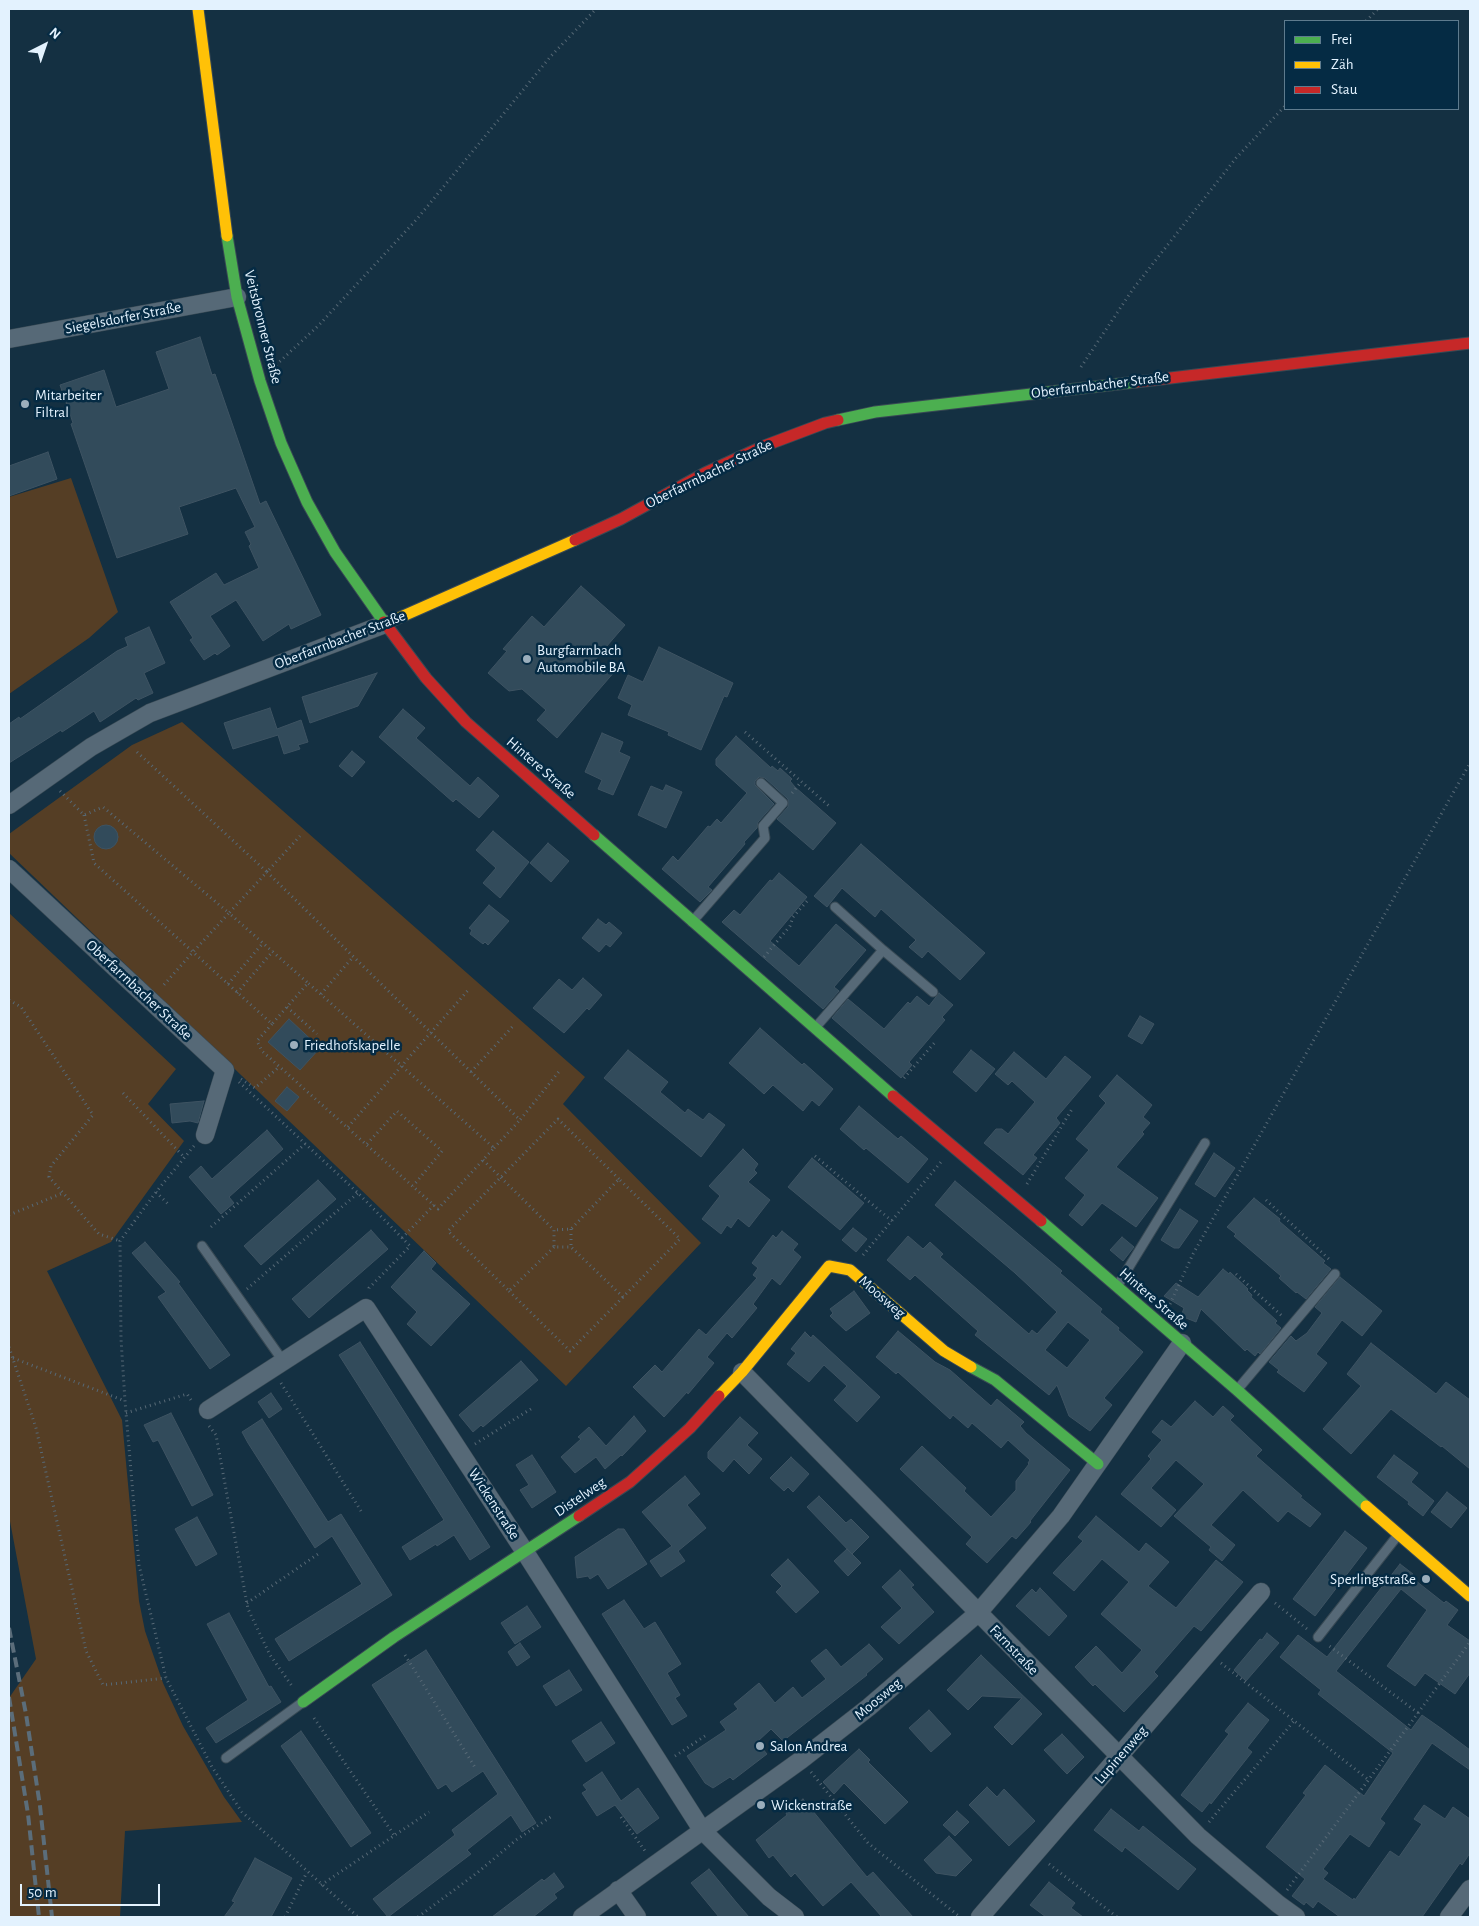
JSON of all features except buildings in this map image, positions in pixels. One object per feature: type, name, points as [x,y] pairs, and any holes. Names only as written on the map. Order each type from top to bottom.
[{"type":"street","name":"Veitsbronner Straße","points":[[198,9],[224,218],[237,297],[260,381],[281,443],[307,502],[335,552],[385,624]]},
{"type":"street","name":"Siegelsdorfer Straße","points":[[9,340],[237,297]]},
{"type":"street","name":"Oberfarrnbacher Straße","points":[[9,805],[90,747],[150,713],[385,624],[621,519],[705,473],[825,423],[875,412],[1470,343]]},
{"type":"street","name":"Hintere Straße","points":[[385,624],[426,678],[466,722],[692,922],[1237,1390],[1398,1535],[1470,1596]]},
{"type":"street","name":"Oberfarrnbacher Straße","points":[[9,869],[225,1070]]},
{"type":"street","points":[[205,1135],[225,1070]]},
{"type":"street","name":"Moosweg","points":[[829,1266],[850,1270],[944,1351],[995,1380],[1098,1464]]},
{"type":"street","name":"Distelweg","points":[[303,1702],[394,1638],[630,1482],[690,1428],[742,1372],[829,1266]]},
{"type":"street","points":[[204,1413],[366,1308]]},
{"type":"street","name":"Wickenstraße","points":[[366,1308],[526,1552],[702,1830],[770,1897],[795,1917]]},
{"type":"street","name":"Moosweg","points":[[582,1917],[801,1760],[869,1707],[978,1613],[1061,1516],[1182,1343]]},
{"type":"street","name":"Farnstraße","points":[[742,1372],[1119,1758],[1198,1836],[1296,1917]]},
{"type":"street","name":"Lupinenweg","points":[[980,1917],[1261,1592]]},
{"type":"street","points":[[1449,1917],[1470,1889]]},
{"type":"street","points":[[618,1890],[637,1917]]},
{"type":"lane","points":[[692,922],[765,838],[763,826],[783,803],[761,784]]},
{"type":"lane","points":[[835,907],[882,950],[933,992]]},
{"type":"lane","points":[[815,1029],[882,950]]},
{"type":"lane","points":[[1117,1287],[1205,1143]]},
{"type":"lane","points":[[202,1246],[239,1296],[277,1364]]},
{"type":"lane","points":[[1237,1390],[1335,1274]]},
{"type":"lane","points":[[1318,1637],[1398,1535]]},
{"type":"lane","points":[[226,1758],[303,1702]]},
{"type":"path","points":[[260,381],[320,325],[417,219],[551,56],[596,9]]},
{"type":"path","points":[[1367,20],[1378,9]]},
{"type":"path","points":[[1067,389],[1133,289],[1236,158],[1284,107]]},
{"type":"path","points":[[745,732],[829,806]]},
{"type":"path","points":[[137,752],[267,872],[520,1120]]},
{"type":"path","points":[[1159,1323],[1175,1296],[1198,1246],[1470,763]]},
{"type":"path","points":[[48,778],[84,815],[94,863],[272,1024]]},
{"type":"path","points":[[84,815],[103,807],[229,913],[494,1148]]},
{"type":"path","points":[[150,999],[300,836]]},
{"type":"path","points":[[750,972],[790,926],[793,917],[808,900]]},
{"type":"path","points":[[228,984],[263,943]]},
{"type":"path","points":[[237,993],[273,952]]},
{"type":"path","points":[[321,994],[353,957]]},
{"type":"path","points":[[308,983],[257,1041],[262,1051],[438,1209],[520,1120],[561,1069]]},
{"type":"path","points":[[348,1127],[470,988]]},
{"type":"path","points":[[9,1000],[21,1007],[93,1115],[51,1166],[49,1177],[99,1234],[120,1241]]},
{"type":"path","points":[[286,1008],[317,1034]]},
{"type":"path","points":[[471,1072],[514,1025]]},
{"type":"path","points":[[891,1094],[936,1040]]},
{"type":"path","points":[[225,1070],[256,1088],[280,1066]]},
{"type":"path","points":[[225,1070],[358,1194],[410,1246],[369,1288],[366,1308]]},
{"type":"path","points":[[123,1093],[184,1157]]},
{"type":"path","points":[[1016,1199],[1028,1183],[1072,1109]]},
{"type":"path","points":[[367,1144],[396,1111],[442,1152],[413,1186]]},
{"type":"path","points":[[558,1119],[619,1180],[680,1239],[570,1351],[448,1230],[558,1119]]},
{"type":"path","points":[[205,1135],[184,1157],[120,1241],[121,1339],[139,1565],[166,1678],[212,1768],[242,1812],[358,1917]]},
{"type":"path","points":[[211,1227],[305,1144]]},
{"type":"path","points":[[850,1270],[954,1147]]},
{"type":"path","points":[[815,1156],[892,1221]]},
{"type":"path","points":[[484,1160],[554,1230],[554,1247]]},
{"type":"path","points":[[554,1230],[571,1229],[619,1180]]},
{"type":"path","points":[[156,1192],[170,1206]]},
{"type":"path","points":[[9,1215],[62,1193]]},
{"type":"path","points":[[239,1296],[358,1194]]},
{"type":"path","points":[[1266,1200],[1333,1263],[1335,1274]]},
{"type":"path","points":[[402,1238],[434,1205]]},
{"type":"path","points":[[571,1229],[571,1247]]},
{"type":"path","points":[[509,1291],[554,1247],[571,1247],[623,1297]]},
{"type":"path","points":[[1236,1274],[1292,1325]]},
{"type":"path","points":[[9,1347],[36,1428],[86,1651],[103,1685],[166,1678]]},
{"type":"path","points":[[12,1358],[125,1401]]},
{"type":"path","points":[[277,1364],[361,1511]]},
{"type":"path","points":[[126,1413],[187,1394],[204,1413],[216,1435],[248,1609],[270,1655],[394,1835]]},
{"type":"path","points":[[461,1453],[534,1407]]},
{"type":"path","points":[[247,1602],[321,1552]]},
{"type":"path","points":[[1261,1592],[1418,1713]]},
{"type":"path","points":[[394,1638],[476,1769]]},
{"type":"path","points":[[1278,1904],[1470,1642]]},
{"type":"path","points":[[1209,1654],[1370,1780]]},
{"type":"path","points":[[1198,1836],[1294,1721]]},
{"type":"path","points":[[661,1766],[708,1734]]},
{"type":"path","points":[[801,1760],[868,1843],[960,1917]]},
{"type":"path","points":[[321,1885],[430,1812]]},
{"type":"path","points":[[418,1917],[477,1873],[516,1840],[552,1816]]},
{"type":"path","points":[[621,1817],[654,1864]]},
{"type":"path","points":[[1035,1853],[1117,1917]]},
{"type":"path","points":[[285,1917],[308,1872]]},
{"type":"shaded area","points":[[71,478],[118,612],[89,638],[9,694],[9,497]]},
{"type":"shaded area","points":[[182,722],[585,1077],[563,1104],[701,1243],[566,1386],[9,853],[9,834],[132,745]]},
{"type":"shaded area","points":[[9,913],[176,1069],[148,1104],[184,1141],[111,1242],[47,1271],[122,1420],[139,1601],[145,1631],[163,1683],[183,1726],[224,1797],[242,1822],[125,1831],[120,1917],[9,1917],[9,1698],[36,1659],[9,1516]]},
{"type":"railway","points":[[9,1628],[26,1714],[40,1806],[52,1917]]},
{"type":"railway","points":[[9,1697],[28,1814],[39,1917]]},
{"type":"traffic: fast","points":[[227,236],[237,297],[260,381],[281,443],[307,502],[335,552],[384,622]]},
{"type":"traffic: fast","points":[[838,420],[875,412],[1136,382]]},
{"type":"traffic: fast","points":[[594,835],[893,1096]]},
{"type":"traffic: fast","points":[[1041,1221],[1237,1390],[1366,1506]]},
{"type":"traffic: fast","points":[[971,1367],[995,1380],[1098,1464]]},
{"type":"traffic: fast","points":[[303,1702],[394,1637],[579,1516]]},
{"type":"traffic: slow","points":[[198,9],[227,236]]},
{"type":"traffic: slow","points":[[385,624],[575,540]]},
{"type":"traffic: slow","points":[[719,1396],[742,1372],[829,1266],[850,1270],[944,1351],[971,1367]]},
{"type":"traffic: slow","points":[[1366,1506],[1470,1596]]},
{"type":"traffic: jam","points":[[1136,382],[1470,343]]},
{"type":"traffic: jam","points":[[575,540],[621,519],[705,473],[764,446],[838,420]]},
{"type":"traffic: jam","points":[[384,622],[426,678],[466,722],[594,835]]},
{"type":"traffic: jam","points":[[893,1096],[1041,1221]]},
{"type":"traffic: jam","points":[[579,1516],[630,1482],[690,1428],[719,1396]]},
{"type":"place","name":"Mitarbeiter Filtral","points":[[25,404]]},
{"type":"place","name":"Burgfarrnbach Automobile BA","points":[[527,659]]},
{"type":"place","name":"Friedhofskapelle","points":[[294,1045]]},
{"type":"place","name":"Sperlingstraße","points":[[1426,1579]]},
{"type":"place","name":"Salon Andrea","points":[[760,1746]]},
{"type":"place","name":"Wickenstraße","points":[[761,1805]]}]
